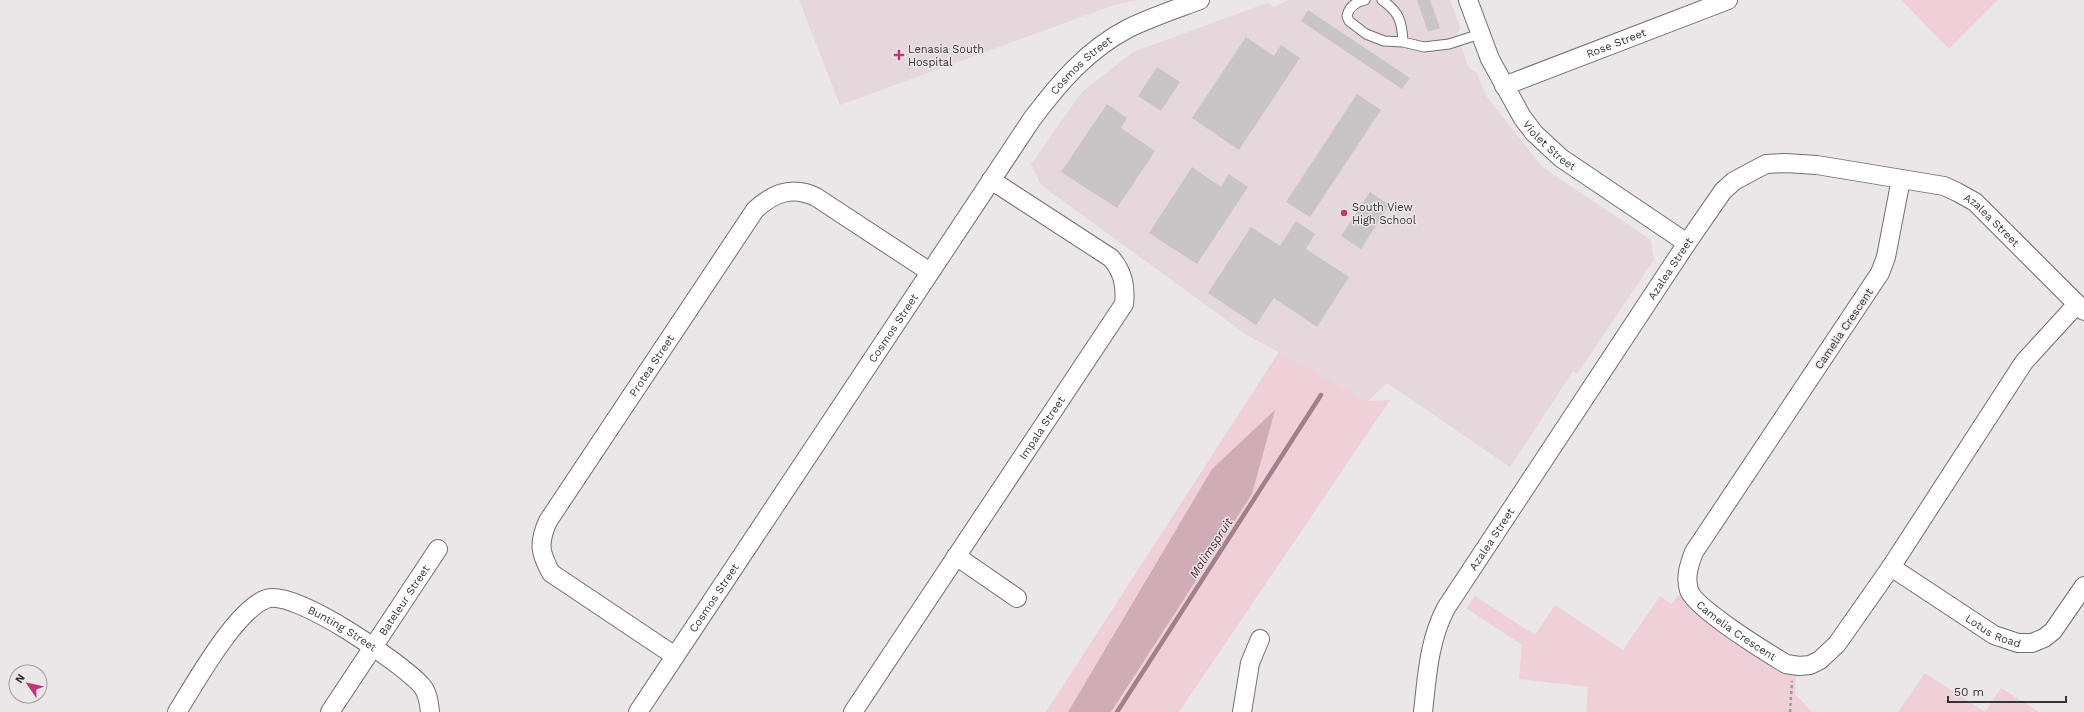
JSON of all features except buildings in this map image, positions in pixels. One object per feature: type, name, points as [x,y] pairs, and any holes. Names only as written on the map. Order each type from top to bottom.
[{"type":"street","name":"Cosmos Street","points":[[638,712],[1032,119],[1071,71],[1095,50],[1129,28],[1200,0]]},
{"type":"street","name":"Violet Street","points":[[1468,0],[1490,59],[1504,86],[1522,117],[1546,146],[1561,158],[1687,243]]},
{"type":"street","name":"Rose Street","points":[[1504,86],[1728,0]]},
{"type":"street","name":"Azalea Street","points":[[1423,712],[1430,657],[1438,623],[1446,608],[1687,243],[1723,191],[1734,181],[1766,164],[1785,162],[1817,165],[1944,186],[1975,202],[2080,308]]},
{"type":"street","name":"Camelia Crescent","points":[[1901,179],[1886,257],[1880,273],[1698,546],[1688,566],[1687,578],[1689,592],[1695,600],[1770,655],[1786,664],[1810,665],[1837,644],[1891,567],[2024,362],[2080,308]]},
{"type":"street","name":"Impala Street","points":[[853,712],[1124,304],[1125,289],[1122,276],[1111,258],[991,180]]},
{"type":"street","name":"Protea Street","points":[[675,656],[551,573],[543,558],[541,547],[542,534],[557,508],[755,210],[764,202],[785,191],[806,192],[816,197],[930,272]]},
{"type":"street","name":"Bateleur Street","points":[[330,712],[438,549]]},
{"type":"street","points":[[956,556],[1017,598]]},
{"type":"street","name":"Lotus Road","points":[[1891,567],[1994,635],[2018,643],[2032,643],[2044,638],[2053,631],[2084,586]]},
{"type":"street","name":"Bunting Street","points":[[177,712],[234,625],[257,603],[268,598],[280,598],[305,607],[374,646],[412,676],[423,688],[429,701],[430,712]]},
{"type":"street","points":[[1242,712],[1250,663],[1260,639]]},
{"type":"lane","points":[[1365,0],[1355,3],[1350,8],[1347,16],[1349,21],[1366,34],[1384,41],[1403,42],[1424,47],[1449,44],[1480,34]]},
{"type":"lane","points":[[1382,0],[1394,8],[1400,18],[1403,42]]},
{"type":"path","points":[[1790,712],[1793,665]]},
{"type":"shaded area","name":"Lenasia South Hospital","points":[[799,0],[1136,0],[1114,5],[840,105]]},
{"type":"shaded area","name":"South View High School","points":[[1288,0],[1450,0],[1460,27],[1457,35],[1469,68],[1477,73],[1487,97],[1542,167],[1651,240],[1654,260],[1577,374],[1573,371],[1510,467],[1387,383],[1368,401],[1247,335],[1041,185],[1031,164],[1082,92],[1133,52],[1267,3],[1274,7]]},
{"type":"shaded area","points":[[1901,0],[1998,0],[1949,49]]},
{"type":"shaded area","points":[[1279,352],[1368,401],[1390,400],[1179,712],[1046,712]]},
{"type":"shaded area","points":[[1275,410],[1252,494],[1111,712],[1068,712],[1212,469]]},
{"type":"shaded area","points":[[1680,594],[1715,622],[1796,673],[1795,694],[1812,712],[1586,712],[1588,687],[1519,679],[1522,645],[1466,608],[1475,596],[1535,635],[1555,605],[1623,650],[1660,596],[1671,604]]},
{"type":"shaded area","points":[[1925,673],[1985,712],[1898,712]]},
{"type":"shaded area","points":[[2001,688],[2039,712],[1985,712]]},
{"type":"waterway","name":"Malimspruit","points":[[1117,712],[1321,395]]},
{"type":"place","name":"Lenasia South Hospital","points":[[899,55]]},
{"type":"place","name":"South View High School","points":[[1344,213]]}]
